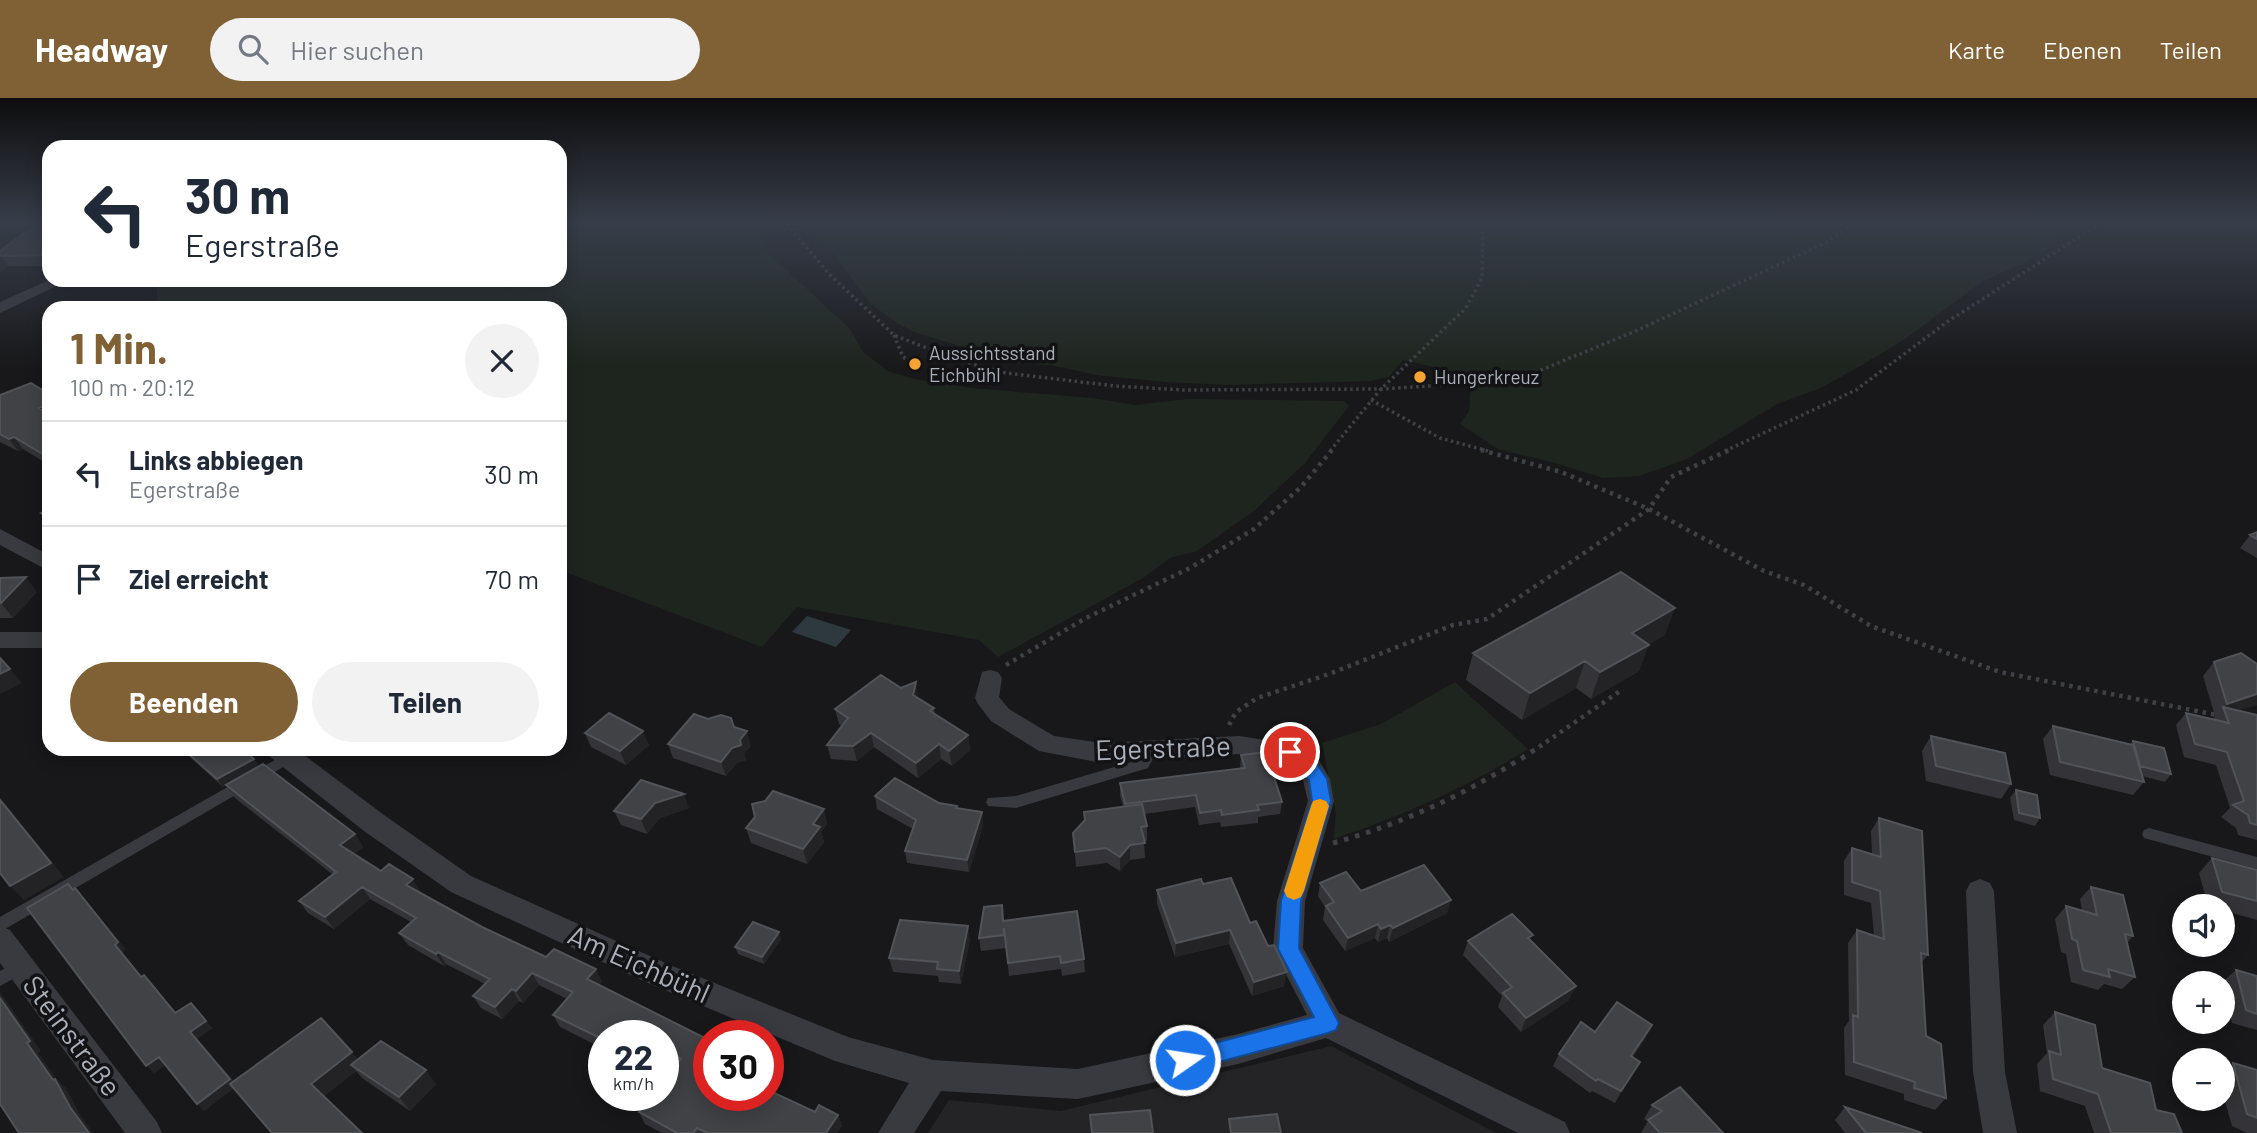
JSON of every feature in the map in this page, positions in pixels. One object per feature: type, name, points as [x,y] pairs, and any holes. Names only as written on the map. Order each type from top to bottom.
[{"type":"street","points":[[0,308],[46,287]]},
{"type":"street","points":[[0,536],[42,560]]},
{"type":"street","points":[[0,640],[42,640]]},
{"type":"street","name":"Egerstraße","points":[[990,678],[987,698],[1000,715],[1048,744],[1101,753],[1218,746],[1266,747],[1290,752],[1311,769],[1318,779],[1321,801],[1291,901],[1288,949],[1328,1023]]},
{"type":"street","name":"Am Eichbühl","points":[[285,756],[461,884],[659,974],[846,1051],[933,1075],[1078,1084],[1238,1049],[1328,1023]]},
{"type":"street","points":[[1980,891],[1990,1072],[2000,1133]]},
{"type":"street","name":"Steinstraße","points":[[0,939],[10,973],[145,1133]]},
{"type":"street","points":[[1328,1023],[1553,1133]]},
{"type":"street","points":[[895,1133],[933,1075]]},
{"type":"lane","points":[[993,802],[1016,802],[1143,764],[1150,751]]},
{"type":"lane","points":[[0,925],[279,756]]},
{"type":"lane","points":[[2149,834],[2257,863]]},
{"type":"path","points":[[828,272],[894,335],[954,359],[1006,373],[1115,386],[1211,390],[1381,389],[1462,384],[1536,372],[1638,330],[1762,272]]},
{"type":"path","points":[[990,678],[1015,657],[1048,638],[1190,568],[1254,529],[1301,487],[1381,389],[1466,308],[1482,278],[1482,272]]},
{"type":"path","points":[[1218,746],[1236,712],[1256,698],[1329,674],[1453,625],[1487,619],[1649,509],[1671,477],[1856,390],[1947,322],[2024,272]]},
{"type":"path","points":[[894,335],[903,357],[915,364]]},
{"type":"path","points":[[1371,400],[1440,438],[1561,472],[1649,509],[1764,571],[1804,585],[1871,626],[2000,672],[2231,718]]},
{"type":"path","points":[[1308,849],[1355,838],[1475,789],[1515,766],[1623,689]]},
{"type":"shaded area","points":[[567,272],[789,272],[850,329],[863,352],[888,371],[914,379],[972,388],[1092,398],[1135,405],[1188,399],[1344,401],[1349,406],[1305,463],[1254,511],[1197,551],[1170,558],[1143,578],[998,657],[979,640],[797,607],[762,647],[567,573],[567,301],[157,301],[157,287],[567,287]]},
{"type":"shaded area","points":[[847,272],[2003,272],[1983,281],[1905,339],[1860,366],[1823,387],[1777,404],[1687,459],[1639,476],[1603,478],[1498,449],[1460,424],[1469,411],[1471,387],[1434,367],[1403,360],[1389,377],[1370,381],[1228,385],[1096,375],[1051,365],[1015,363],[914,332],[871,304]]},
{"type":"shaded area","points":[[807,616],[851,630],[836,647],[792,632]]},
{"type":"shaded area","points":[[1455,682],[1528,749],[1433,800],[1333,839],[1336,814],[1322,743],[1381,724]]},
{"type":"shaded area","points":[[1331,1046],[1496,1133],[928,1133],[949,1100],[1061,1111]]},
{"type":"building","points":[[31,383],[42,390],[42,407],[39,408],[42,410],[42,454],[14,437],[9,439],[0,434],[0,395]]},
{"type":"building","points":[[1621,572],[1675,608],[1632,633],[1649,645],[1600,672],[1585,661],[1530,693],[1473,653]]},
{"type":"building","points":[[26,577],[1,603],[0,603],[0,578]]},
{"type":"building","points":[[2241,653],[2257,664],[2257,694],[2227,704],[2214,662]]},
{"type":"building","points":[[0,658],[10,669],[0,674]]},
{"type":"building","points":[[881,675],[901,688],[916,682],[913,695],[934,708],[930,711],[968,735],[949,751],[939,744],[916,763],[871,733],[853,746],[827,745],[848,718],[835,709]]},
{"type":"building","points":[[2223,707],[2257,715],[2257,825],[2250,823],[2248,815],[2233,805],[2244,801],[2227,752],[2195,744],[2186,713],[2229,723]]},
{"type":"building","points":[[609,713],[643,731],[620,751],[585,733]]},
{"type":"building","points":[[694,714],[708,719],[721,715],[731,718],[734,727],[747,731],[740,740],[741,745],[732,748],[721,762],[668,744]]},
{"type":"building","points":[[2053,726],[2133,745],[2144,782],[2060,762]]},
{"type":"building","points":[[1931,736],[2005,753],[2011,784],[1936,766]]},
{"type":"building","points":[[2133,741],[2164,748],[2171,774],[2140,766]]},
{"type":"building","points":[[1266,752],[1282,802],[1257,805],[1259,810],[1222,815],[1221,810],[1200,813],[1196,795],[1125,804],[1120,783],[1245,768],[1241,755]]},
{"type":"building","points":[[191,756],[250,756],[254,759],[217,779]]},
{"type":"building","points":[[263,764],[355,834],[340,845],[381,871],[389,864],[413,879],[406,885],[482,927],[546,957],[554,949],[596,969],[587,979],[669,1020],[588,1020],[588,1032],[553,1015],[573,992],[532,973],[516,991],[512,989],[495,1007],[473,996],[490,979],[399,933],[416,918],[362,887],[325,917],[299,901],[336,872],[226,785]]},
{"type":"building","points":[[895,778],[939,803],[982,812],[967,860],[905,851],[916,820],[875,796]]},
{"type":"building","points":[[641,780],[684,794],[655,803],[641,819],[614,811]]},
{"type":"building","points":[[2016,790],[2037,795],[2040,818],[2019,813]]},
{"type":"building","points":[[773,791],[824,809],[813,824],[820,827],[803,849],[746,828],[755,817],[752,804],[765,801]]},
{"type":"building","points":[[0,800],[51,863],[10,886],[0,873]]},
{"type":"building","points":[[1142,804],[1147,826],[1141,827],[1145,843],[1130,845],[1120,857],[1106,848],[1075,852],[1073,833],[1085,820],[1084,812]]},
{"type":"building","points":[[1879,818],[1922,831],[1928,955],[1921,953],[1926,1036],[1941,1044],[1946,1098],[1914,1088],[1915,1082],[1854,1062],[1853,1015],[1858,1017],[1857,930],[1884,939],[1880,891],[1852,882],[1852,848],[1881,857]]},
{"type":"building","points":[[2212,858],[2257,870],[2257,901],[2222,892]]},
{"type":"building","points":[[1424,865],[1451,900],[1393,928],[1390,925],[1381,929],[1378,924],[1348,938],[1326,906],[1334,902],[1320,883],[1346,872],[1361,891]]},
{"type":"building","points":[[1231,878],[1250,923],[1256,921],[1268,946],[1274,945],[1287,972],[1254,982],[1230,930],[1176,943],[1157,890],[1201,879],[1203,884]]},
{"type":"building","points":[[68,884],[73,890],[75,888],[118,942],[115,945],[141,977],[144,975],[175,1013],[191,1003],[206,1021],[190,1032],[230,1079],[197,1104],[159,1057],[146,1066],[27,908]]},
{"type":"building","points":[[2091,887],[2123,895],[2133,936],[2125,934],[2135,977],[2108,969],[2110,977],[2083,970],[2077,941],[2072,939],[2066,906],[2097,915]]},
{"type":"building","points":[[1002,905],[1003,921],[1077,911],[1084,959],[1061,963],[1060,956],[1008,963],[1004,928],[1004,935],[979,938],[984,907]]},
{"type":"building","points":[[1512,914],[1533,935],[1528,938],[1576,986],[1526,1018],[1503,993],[1512,987],[1468,941]]},
{"type":"building","points":[[900,920],[968,926],[959,971],[937,969],[938,962],[889,958]]},
{"type":"building","points":[[753,922],[779,932],[762,957],[735,947]]},
{"type":"building","points":[[2236,970],[2257,976],[2257,1014],[2246,1010]]},
{"type":"building","points":[[0,998],[30,1041],[27,1043],[53,1080],[55,1079],[70,1107],[89,1133],[19,1133],[0,1104]]},
{"type":"building","points":[[1617,1002],[1652,1025],[1631,1056],[1640,1062],[1621,1091],[1598,1079],[1596,1081],[1559,1054],[1581,1022],[1595,1032]]},
{"type":"building","points":[[2055,1012],[2095,1025],[2102,1068],[2150,1083],[2156,1110],[2174,1114],[2182,1133],[2111,1133],[2098,1094],[2053,1079],[2049,1051],[2061,1055]]},
{"type":"building","points":[[321,1018],[352,1052],[311,1084],[362,1133],[272,1133],[230,1084]]},
{"type":"building","points":[[679,1025],[693,1032],[693,1111],[784,1111],[784,1097],[815,1112],[819,1105],[838,1115],[826,1133],[708,1133],[697,1128],[693,1133],[677,1133],[639,1112],[679,1111]]},
{"type":"building","points":[[381,1041],[426,1070],[399,1097],[351,1065]]},
{"type":"building","points":[[2235,1064],[2257,1070],[2257,1118],[2247,1114]]},
{"type":"building","points":[[1680,1087],[1723,1133],[1660,1133],[1648,1120],[1662,1111],[1652,1105]]},
{"type":"building","points":[[1845,1107],[1922,1133],[1866,1133]]},
{"type":"building","points":[[1150,1110],[1153,1133],[1092,1133],[1090,1115]]},
{"type":"building","points":[[1277,1114],[1281,1133],[1231,1133],[1229,1119]]},
{"type":"slow traffic","points":[[1294,891],[1320,806]]},
{"type":"place","name":"Aussichtsstand Eichbühl","points":[[915,364]]},
{"type":"place","name":"Hungerkreuz","points":[[1420,377]]},
{"type":"route","points":[[1185,1060],[1238,1049],[1328,1023],[1288,949],[1291,901],[1321,801],[1318,779],[1311,769],[1290,752]]}]
